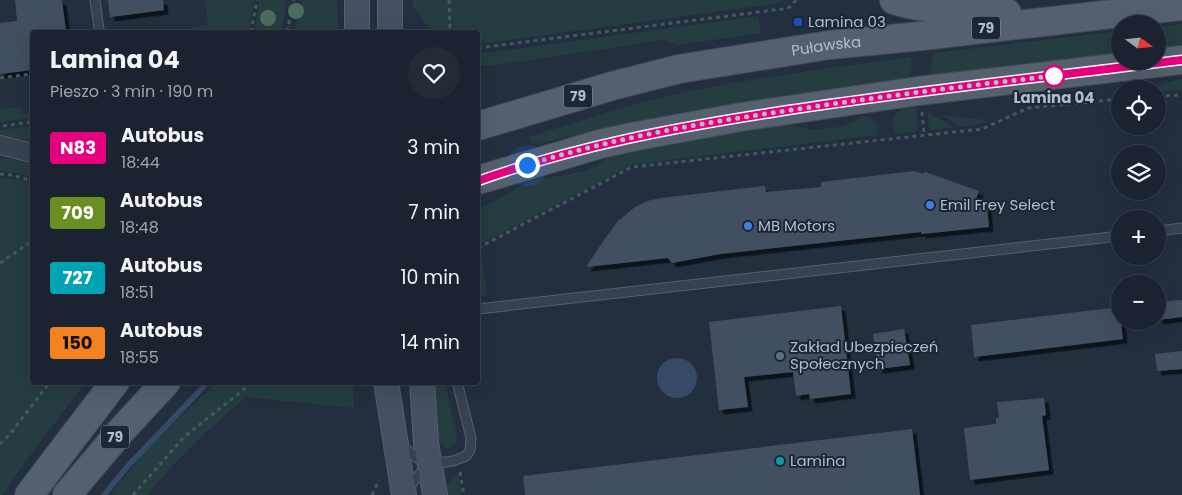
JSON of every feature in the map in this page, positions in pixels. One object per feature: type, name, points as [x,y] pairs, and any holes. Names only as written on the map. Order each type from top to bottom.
[{"type":"main road","points":[[357,0],[357,30]]},
{"type":"main road","points":[[390,0],[390,30]]},
{"type":"main road","points":[[894,0],[906,4],[939,8],[990,10],[1060,20]]},
{"type":"main road","name":"Puławska","points":[[480,125],[612,86],[679,69],[829,45],[1182,6]]},
{"type":"main road","points":[[480,179],[600,144],[741,117],[918,91],[1182,60]]},
{"type":"main road","name":"79","points":[[29,495],[113,385]]},
{"type":"main road","name":"79","points":[[67,495],[120,432],[163,385]]},
{"type":"main road","points":[[386,385],[393,436],[405,495]]},
{"type":"main road","points":[[422,385],[429,464],[434,495]]},
{"type":"street","points":[[0,145],[30,152]]},
{"type":"lane","points":[[95,0],[99,29]]},
{"type":"lane","points":[[1166,230],[1182,228]]},
{"type":"lane","points":[[480,309],[1111,237]]},
{"type":"lane","points":[[393,436],[412,454],[429,464],[459,460],[466,456],[470,450],[471,438],[458,385]]},
{"type":"lane","points":[[405,495],[414,480],[429,464]]},
{"type":"path","points":[[251,30],[257,0]]},
{"type":"path","points":[[287,30],[294,0]]},
{"type":"path","points":[[449,0],[450,30]]},
{"type":"path","points":[[480,48],[782,9],[790,6],[796,0]]},
{"type":"path","points":[[0,78],[30,74]]},
{"type":"path","points":[[1166,96],[1182,95]]},
{"type":"path","points":[[480,247],[632,167],[982,129],[1028,108],[1111,100]]},
{"type":"path","points":[[921,104],[924,134]]},
{"type":"path","points":[[0,126],[30,122]]},
{"type":"path","points":[[0,174],[12,175],[30,180]]},
{"type":"path","points":[[0,263],[30,242]]},
{"type":"path","points":[[0,444],[48,385]]},
{"type":"path","points":[[133,495],[184,437],[250,385]]},
{"type":"path","points":[[372,495],[380,478]]},
{"type":"green space","points":[[205,0],[254,0],[249,30],[194,30],[193,27],[208,25]]},
{"type":"green space","points":[[259,0],[287,0],[281,30],[254,30]]},
{"type":"green space","points":[[302,0],[337,0],[338,30],[295,30]]},
{"type":"green space","points":[[412,0],[785,0],[774,4],[480,44],[480,30],[430,30],[413,7]]},
{"type":"green space","points":[[758,16],[761,33],[678,45],[663,40],[497,65],[480,64],[480,54]]},
{"type":"green space","points":[[1182,24],[1182,50],[1166,52],[1166,26]]},
{"type":"green space","points":[[1111,32],[1111,59],[927,79],[934,53]]},
{"type":"green space","points":[[911,57],[912,67],[908,79],[671,114],[533,145],[529,137],[630,106],[694,90],[787,74]]},
{"type":"green space","points":[[1182,79],[1182,90],[1166,91],[1166,83]]},
{"type":"green space","points":[[22,107],[23,114],[30,113],[30,118],[0,122],[0,109]]},
{"type":"green space","points":[[906,107],[916,109],[918,129],[915,132],[895,133],[894,117],[901,109]]},
{"type":"green space","points":[[927,112],[954,127],[931,130],[929,128]]},
{"type":"green space","points":[[942,115],[985,120],[986,122],[961,127]]},
{"type":"green space","points":[[862,116],[871,117],[876,124],[877,135],[634,164],[480,244],[480,207],[530,181],[581,172],[596,166],[608,157],[728,134],[788,125],[813,130],[839,127],[854,122]]},
{"type":"green space","points":[[30,126],[30,141],[0,135],[0,130]]},
{"type":"green space","points":[[0,158],[17,160],[30,163],[30,177],[0,170]]},
{"type":"green space","points":[[0,177],[30,183],[30,385],[83,385],[28,458],[3,495],[0,495]]},
{"type":"green space","points":[[480,254],[487,295],[480,296]]},
{"type":"green space","points":[[213,385],[353,385],[354,408],[246,397],[182,456],[147,494],[151,495],[110,495],[148,448]]},
{"type":"green space","points":[[433,385],[445,385],[457,437],[454,445],[448,448],[437,438]]},
{"type":"green space","points":[[458,473],[462,495],[446,495],[447,485]]},
{"type":"water","points":[[681,358],[688,361],[694,367],[697,378],[696,386],[688,395],[681,398],[673,398],[666,395],[658,386],[657,374],[660,367],[669,359]]},
{"type":"building","points":[[15,0],[62,0],[66,30],[30,30],[30,70],[0,74],[0,23],[17,21]]},
{"type":"building","points":[[108,0],[163,0],[164,10],[110,17]]},
{"type":"building","name":"MB Motors","points":[[914,171],[924,174],[925,172],[979,191],[975,202],[987,207],[989,227],[921,234],[921,232],[720,254],[672,263],[668,258],[586,267],[618,221],[635,207],[647,201],[765,186],[766,192],[821,187],[821,182]]},
{"type":"building","points":[[1182,300],[1182,317],[1166,319],[1166,301]]},
{"type":"building","name":"Zakład Ubezpieczeń Społecznych","points":[[841,306],[851,394],[810,399],[809,394],[796,396],[793,372],[744,377],[748,407],[719,410],[709,322]]},
{"type":"building","points":[[1111,308],[1111,330],[1122,330],[1123,339],[974,357],[971,325]]},
{"type":"building","points":[[904,329],[910,365],[878,369],[873,334]]},
{"type":"building","points":[[1182,351],[1182,369],[1157,371],[1155,354]]},
{"type":"building","points":[[1044,398],[1046,415],[1042,416],[1049,470],[970,480],[964,428],[996,424],[996,418],[999,418],[997,402]]},
{"type":"building","name":"Lamina","points":[[912,429],[920,495],[525,495],[523,476]]},
{"type":"waterway","points":[[104,495],[128,466],[205,385]]},
{"type":"bus line","name":"N83","points":[[480,180],[600,144],[741,117],[918,91],[1182,60]]},
{"type":"place","name":"Lamina 03","points":[[798,22]]},
{"type":"place","name":"Lamina 04","points":[[1054,76]]},
{"type":"place","name":"Emil Frey Select","points":[[930,205]]},
{"type":"place","name":"MB Motors","points":[[748,226]]},
{"type":"place","name":"Zakład Ubezpieczeń Społecznych","points":[[780,356]]},
{"type":"place","name":"Lamina","points":[[780,461]]},
{"type":"route","points":[[527,165],[600,144],[741,117],[918,91],[1061,75],[1054,76]]}]
